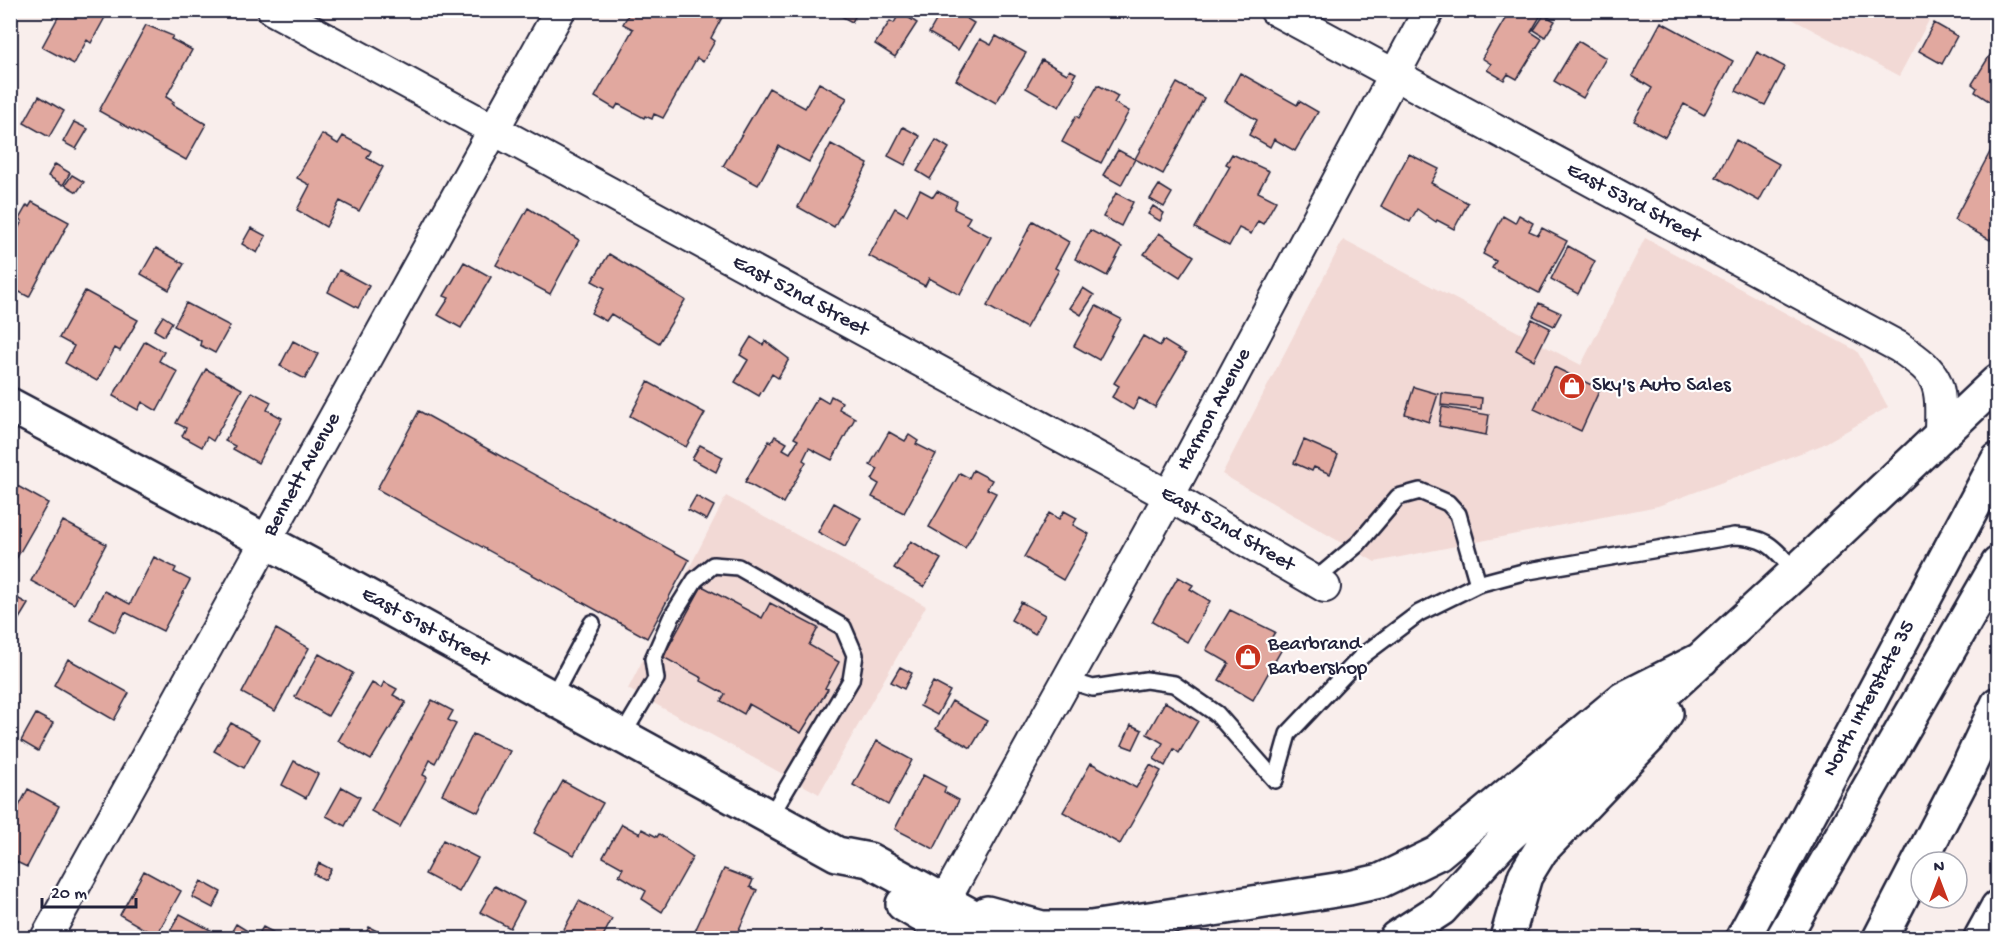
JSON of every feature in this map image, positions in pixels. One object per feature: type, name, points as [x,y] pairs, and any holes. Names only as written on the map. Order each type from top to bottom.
[{"type":"main road","points":[[1396,939],[1441,909],[1503,841],[1796,572],[1940,433],[1998,381]]},
{"type":"main road","name":"East 51st Street","points":[[10,405],[267,541],[837,854],[858,878],[941,925],[1012,939]]},
{"type":"main road","name":"North Interstate 35","points":[[1743,939],[1998,460]]},
{"type":"main road","points":[[1783,939],[1998,564]]},
{"type":"main road","points":[[941,925],[1091,928],[1349,888],[1380,881],[1438,853],[1623,699],[1702,659]]},
{"type":"main road","points":[[1507,939],[1525,876],[1541,850],[1650,736],[1702,659]]},
{"type":"main road","points":[[1880,939],[1968,768],[1998,704]]},
{"type":"main road","points":[[1981,939],[1998,907]]},
{"type":"street","name":"East 52nd Street","points":[[273,10],[1169,496],[1319,584]]},
{"type":"street","name":"Bennett Avenue","points":[[46,939],[560,10]]},
{"type":"street","name":"East 53rd Street","points":[[1275,10],[1899,347],[1928,367],[1935,377],[1941,399],[1940,433]]},
{"type":"street","name":"Harmon Avenue","points":[[941,925],[1067,680],[1169,496],[1429,10]]},
{"type":"lane","points":[[1319,584],[1358,544],[1398,497],[1420,491],[1448,503],[1458,514],[1478,584]]},
{"type":"lane","points":[[1067,680],[1094,688],[1146,680],[1174,684],[1217,714],[1275,780],[1288,734],[1362,656],[1419,613],[1478,584],[1523,572],[1734,536],[1755,537],[1775,549],[1796,572]]},
{"type":"lane","points":[[622,736],[656,679],[653,659],[671,618],[695,580],[713,565],[738,567],[843,627],[855,654],[851,680],[770,817]]},
{"type":"lane","points":[[552,698],[592,622]]},
{"type":"shaded area","points":[[1777,11],[1934,11],[1899,76]]},
{"type":"shaded area","name":"Sky's Auto Sales","points":[[1645,238],[1857,351],[1888,407],[1822,445],[1658,506],[1375,562],[1222,474],[1343,240],[1581,365]]},
{"type":"shaded area","points":[[726,496],[926,606],[819,794],[628,689]]},
{"type":"building","points":[[62,10],[109,10],[91,43],[87,40],[74,64],[42,47]]},
{"type":"building","points":[[631,10],[726,10],[711,38],[715,41],[703,62],[697,58],[663,118],[654,114],[652,119],[645,116],[644,118],[618,104],[615,109],[595,97],[633,29],[623,24]]},
{"type":"building","points":[[830,10],[859,10],[852,22]]},
{"type":"building","points":[[942,10],[953,10],[974,23],[958,50],[929,33]]},
{"type":"building","points":[[1503,10],[1544,10],[1531,32],[1542,39],[1517,79],[1508,74],[1504,80],[1487,70],[1491,64],[1482,58],[1508,14]]},
{"type":"building","points":[[900,12],[917,23],[895,57],[875,44],[890,21],[894,23]]},
{"type":"building","points":[[1544,15],[1555,21],[1545,37],[1534,30]]},
{"type":"building","points":[[1661,22],[1733,61],[1704,115],[1684,104],[1665,137],[1634,121],[1652,88],[1632,76]]},
{"type":"building","points":[[1934,23],[1957,36],[1942,64],[1919,51]]},
{"type":"building","points":[[146,25],[173,36],[171,39],[192,50],[166,97],[174,102],[172,104],[206,124],[186,160],[99,111]]},
{"type":"building","points":[[996,36],[1026,53],[996,103],[956,80],[980,39],[991,45]]},
{"type":"building","points":[[1578,41],[1606,58],[1583,98],[1554,81]]},
{"type":"building","points":[[1757,52],[1785,67],[1765,105],[1736,91]]},
{"type":"building","points":[[1990,55],[1998,60],[1998,100],[1995,105],[1975,92],[1977,88],[1972,84]]},
{"type":"building","points":[[1042,60],[1067,74],[1070,70],[1076,73],[1059,107],[1026,88]]},
{"type":"building","points":[[1240,73],[1297,105],[1299,101],[1318,112],[1295,151],[1274,139],[1270,147],[1249,135],[1257,120],[1225,101]]},
{"type":"building","points":[[819,83],[847,98],[809,162],[779,146],[758,185],[723,166],[769,88],[805,108]]},
{"type":"building","points":[[1177,83],[1204,98],[1163,174],[1135,159]]},
{"type":"building","points":[[1098,85],[1118,96],[1114,103],[1129,111],[1101,163],[1062,142],[1076,116],[1079,118]]},
{"type":"building","points":[[39,96],[64,111],[49,137],[24,123]]},
{"type":"building","points":[[74,122],[88,129],[76,149],[63,142]]},
{"type":"building","points":[[903,127],[920,136],[905,165],[888,156]]},
{"type":"building","points":[[322,134],[338,144],[343,136],[371,151],[367,158],[383,167],[359,211],[340,201],[326,227],[297,210],[310,185],[297,178]]},
{"type":"building","points":[[1997,139],[1998,227],[1990,240],[1954,220]]},
{"type":"building","points":[[936,140],[949,148],[930,179],[917,171]]},
{"type":"building","points":[[1736,140],[1779,164],[1759,201],[1716,177]]},
{"type":"building","points":[[831,144],[868,164],[834,227],[798,207]]},
{"type":"building","points":[[1118,150],[1135,159],[1121,185],[1103,175]]},
{"type":"building","points":[[1232,154],[1269,171],[1258,192],[1276,201],[1263,224],[1258,221],[1251,234],[1239,228],[1229,246],[1195,228],[1230,166],[1226,164]]},
{"type":"building","points":[[1409,154],[1439,169],[1431,183],[1468,203],[1454,229],[1437,220],[1436,222],[1417,209],[1410,222],[1381,206]]},
{"type":"building","points":[[55,164],[70,173],[63,185],[48,176]]},
{"type":"building","points":[[72,175],[84,182],[77,192],[65,185]]},
{"type":"building","points":[[1159,185],[1172,193],[1164,207],[1150,199]]},
{"type":"building","points":[[920,190],[933,197],[937,191],[957,201],[954,209],[970,217],[966,224],[991,237],[960,295],[929,278],[925,286],[869,256],[895,208],[907,215]]},
{"type":"building","points":[[1116,193],[1133,202],[1121,226],[1103,217]]},
{"type":"building","points":[[32,202],[69,222],[29,297],[10,287],[10,245],[22,221],[19,219],[27,205],[29,207]]},
{"type":"building","points":[[1153,206],[1164,213],[1160,221],[1148,214]]},
{"type":"building","points":[[528,208],[579,240],[550,294],[496,265]]},
{"type":"building","points":[[1519,215],[1533,223],[1529,231],[1538,235],[1542,228],[1567,241],[1539,293],[1492,268],[1496,261],[1483,254],[1503,216],[1515,223]]},
{"type":"building","points":[[1033,221],[1069,242],[1055,268],[1059,270],[1026,328],[987,306]]},
{"type":"building","points":[[251,228],[266,236],[257,253],[242,244]]},
{"type":"building","points":[[1090,230],[1122,247],[1107,276],[1075,259]]},
{"type":"building","points":[[1159,233],[1194,256],[1180,277],[1144,254]]},
{"type":"building","points":[[1568,246],[1595,261],[1578,294],[1551,279]]},
{"type":"building","points":[[156,248],[184,264],[169,290],[141,274]]},
{"type":"building","points":[[609,254],[685,300],[659,343],[611,314],[606,321],[591,313],[605,288],[592,281]]},
{"type":"building","points":[[464,262],[491,277],[461,328],[438,315],[449,298],[444,296]]},
{"type":"building","points":[[339,270],[369,286],[358,308],[328,292]]},
{"type":"building","points":[[1083,288],[1094,295],[1081,315],[1070,308]]},
{"type":"building","points":[[85,291],[138,320],[120,351],[115,348],[97,381],[65,363],[74,346],[59,338]]},
{"type":"building","points":[[186,303],[230,326],[215,353],[200,345],[201,341],[174,326]]},
{"type":"building","points":[[1539,303],[1561,313],[1554,326],[1533,316]]},
{"type":"building","points":[[1096,306],[1121,319],[1099,360],[1074,346]]},
{"type":"building","points":[[163,316],[172,322],[164,336],[154,330]]},
{"type":"building","points":[[1532,319],[1550,328],[1534,360],[1516,350]]},
{"type":"building","points":[[1143,336],[1160,346],[1163,340],[1186,354],[1155,407],[1139,398],[1133,410],[1112,397],[1119,386],[1114,383]]},
{"type":"building","points":[[751,337],[763,345],[765,341],[789,359],[778,378],[772,374],[759,396],[735,382],[748,360],[740,355]]},
{"type":"building","points":[[145,341],[164,352],[159,361],[178,372],[157,411],[142,402],[138,410],[113,396]]},
{"type":"building","points":[[293,341],[318,354],[305,379],[280,366]]},
{"type":"building","points":[[1554,367],[1600,389],[1581,431],[1534,409]]},
{"type":"building","points":[[206,369],[242,389],[213,441],[207,437],[202,447],[182,436],[186,428],[176,423]]},
{"type":"building","points":[[648,382],[705,413],[686,447],[630,416]]},
{"type":"building","points":[[1414,387],[1438,394],[1429,422],[1405,414]]},
{"type":"building","points":[[252,392],[271,402],[267,410],[282,418],[258,463],[233,449],[235,446],[225,441]]},
{"type":"building","points":[[1442,393],[1482,398],[1481,409],[1441,405]]},
{"type":"building","points":[[831,396],[842,402],[839,409],[855,418],[832,460],[809,448],[803,460],[806,462],[783,503],[745,482],[769,441],[771,443],[775,436],[787,443],[783,449],[790,453],[798,440],[794,438],[818,397],[828,403]]},
{"type":"building","points":[[1442,407],[1489,415],[1486,435],[1439,426]]},
{"type":"building","points":[[419,411],[689,560],[647,638],[377,489]]},
{"type":"building","points":[[889,432],[905,441],[909,435],[918,441],[916,444],[936,454],[904,513],[872,497],[879,484],[872,480],[878,469],[870,465]]},
{"type":"building","points":[[1304,440],[1338,455],[1330,474],[1314,467],[1312,471],[1294,463]]},
{"type":"building","points":[[700,445],[723,457],[716,472],[692,459]]},
{"type":"building","points":[[973,470],[992,480],[987,489],[996,493],[965,548],[929,527],[960,473],[969,478]]},
{"type":"building","points":[[12,483],[48,503],[12,566],[10,565]]},
{"type":"building","points":[[696,496],[714,506],[707,520],[688,510]]},
{"type":"building","points":[[834,503],[861,518],[845,547],[818,532]]},
{"type":"building","points":[[1064,511],[1077,518],[1073,525],[1089,534],[1063,580],[1024,557],[1049,513],[1059,519]]},
{"type":"building","points":[[63,521],[106,544],[74,604],[31,581]]},
{"type":"building","points":[[911,541],[941,559],[924,587],[894,568]]},
{"type":"building","points":[[154,557],[176,568],[174,572],[190,580],[163,631],[125,612],[115,632],[90,619],[104,591],[130,604]]},
{"type":"building","points":[[1178,577],[1193,585],[1190,589],[1210,601],[1187,642],[1152,622]]},
{"type":"building","points":[[702,586],[762,618],[770,603],[818,628],[809,645],[839,662],[825,688],[828,689],[801,733],[749,704],[744,714],[721,701],[725,694],[701,681],[702,678],[663,657]]},
{"type":"building","points":[[10,594],[28,604],[11,632],[10,632]]},
{"type":"building","points":[[1021,602],[1045,615],[1035,634],[1011,620]]},
{"type":"building","name":"Bearbrand Barbershop","points":[[1230,610],[1275,632],[1270,640],[1283,647],[1253,700],[1219,680],[1229,663],[1206,650]]},
{"type":"building","points":[[276,629],[309,648],[275,711],[242,693]]},
{"type":"building","points":[[319,654],[353,673],[328,716],[295,697]]},
{"type":"building","points":[[68,659],[129,693],[114,720],[54,685]]},
{"type":"building","points":[[900,667],[912,673],[904,689],[891,682]]},
{"type":"building","points":[[384,682],[397,689],[393,695],[406,702],[371,760],[338,741],[372,683],[381,688]]},
{"type":"building","points":[[933,682],[950,691],[937,715],[920,706]]},
{"type":"building","points":[[432,700],[453,711],[448,720],[456,724],[435,763],[430,760],[423,775],[427,777],[400,827],[371,811]]},
{"type":"building","points":[[952,701],[987,721],[971,748],[936,729]]},
{"type":"building","points":[[1165,702],[1198,721],[1179,753],[1174,749],[1165,766],[1154,759],[1163,743],[1147,734]]},
{"type":"building","points":[[36,714],[53,723],[38,751],[21,741]]},
{"type":"building","points":[[231,723],[260,739],[244,768],[214,751]]},
{"type":"building","points":[[1131,725],[1142,730],[1133,749],[1122,745]]},
{"type":"building","points":[[473,734],[510,751],[478,812],[442,794]]},
{"type":"building","points":[[877,741],[912,760],[888,805],[853,785]]},
{"type":"building","points":[[294,761],[318,774],[306,798],[282,785]]},
{"type":"building","points":[[1091,763],[1136,788],[1150,765],[1161,771],[1120,844],[1063,812]]},
{"type":"building","points":[[923,775],[946,787],[944,792],[959,800],[934,849],[895,829]]},
{"type":"building","points":[[563,781],[603,803],[574,855],[534,833]]},
{"type":"building","points":[[342,787],[360,797],[345,826],[326,816]]},
{"type":"building","points":[[28,789],[59,806],[27,867],[10,859],[10,804],[18,808]]},
{"type":"building","points":[[622,824],[640,834],[642,829],[657,837],[659,834],[693,857],[662,912],[642,899],[646,891],[619,875],[623,868],[603,857]]},
{"type":"building","points":[[443,840],[478,858],[459,892],[425,874]]},
{"type":"building","points":[[319,863],[331,869],[325,880],[314,874]]},
{"type":"building","points":[[724,869],[753,880],[750,887],[757,890],[735,938],[720,931],[717,938],[706,938],[694,933]]},
{"type":"building","points":[[144,871],[181,891],[156,936],[120,915]]},
{"type":"building","points":[[201,881],[221,892],[213,908],[192,897]]},
{"type":"building","points":[[495,886],[524,902],[510,928],[480,912]]},
{"type":"building","points":[[579,901],[612,919],[602,938],[572,938],[562,933]]},
{"type":"building","points":[[180,914],[218,934],[215,938],[166,938]]},
{"type":"building","points":[[236,924],[257,937],[263,927],[284,938],[228,938]]},
{"type":"building","points":[[369,927],[391,938],[363,938]]},
{"type":"place","name":"Sky's Auto Sales","points":[[1572,386]]},
{"type":"place","name":"Bearbrand Barbershop","points":[[1248,657]]}]
